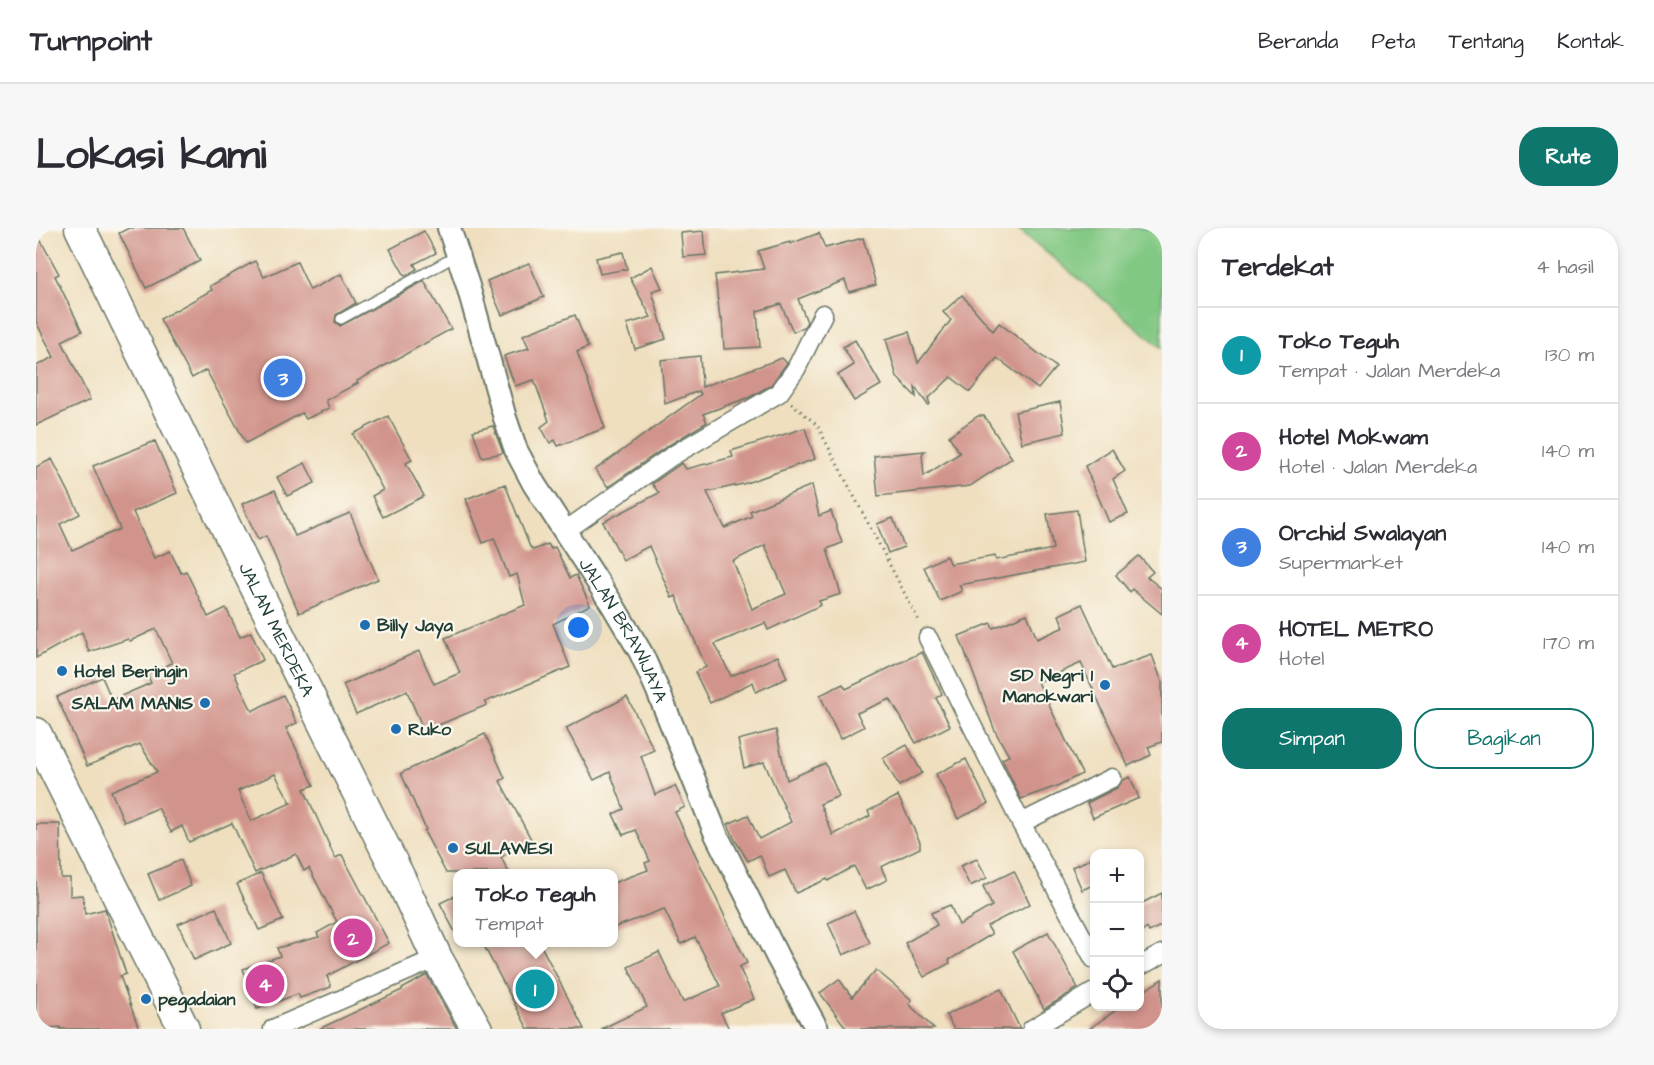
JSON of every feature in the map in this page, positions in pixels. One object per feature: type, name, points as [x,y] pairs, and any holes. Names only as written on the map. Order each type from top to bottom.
[{"type":"highway","name":"JALAN MERDEKA","points":[[80,228],[400,878],[437,958],[477,1029]]},
{"type":"highway","points":[[36,734],[184,1029]]},
{"type":"street","name":"JALAN BRAWIJAYA","points":[[448,228],[516,450],[534,484],[641,653],[716,834],[778,958],[817,1029]]},
{"type":"street","points":[[565,531],[672,456],[778,393],[792,375],[823,314]]},
{"type":"street","points":[[928,638],[1021,823],[1094,957]]},
{"type":"street","points":[[1021,823],[1112,778]]},
{"type":"street","points":[[1144,964],[1162,954]]},
{"type":"street","points":[[273,1029],[437,958]]},
{"type":"street","points":[[1032,1029],[1090,995]]},
{"type":"lane","points":[[341,319],[458,255]]},
{"type":"path","points":[[778,393],[817,425],[928,638]]},
{"type":"green space","points":[[1017,228],[1162,228],[1162,348]]},
{"type":"building","points":[[129,228],[183,228],[200,261],[146,288],[119,233]]},
{"type":"building","points":[[424,231],[436,253],[414,264],[417,269],[405,276],[390,249]]},
{"type":"building","points":[[704,231],[706,255],[683,257],[681,233]]},
{"type":"building","points":[[36,232],[59,274],[55,276],[82,331],[62,341],[90,400],[36,425],[36,366],[54,357],[36,322]]},
{"type":"building","points":[[819,233],[825,248],[863,238],[876,285],[849,292],[845,280],[798,299],[807,322],[804,327],[793,332],[781,304],[757,311],[760,347],[724,349],[715,275],[764,269],[758,251],[790,242],[790,244]]},
{"type":"building","points":[[623,252],[627,269],[600,274],[596,258]]},
{"type":"building","points":[[255,261],[264,277],[297,262],[310,290],[341,274],[356,303],[336,315],[335,322],[340,326],[424,281],[451,329],[326,400],[329,408],[306,419],[302,413],[246,443],[206,370],[192,378],[160,319],[212,290],[210,286]]},
{"type":"building","points":[[529,263],[544,297],[502,315],[487,281]]},
{"type":"building","points":[[652,266],[662,288],[652,291],[666,339],[635,349],[627,324],[651,317],[630,278]]},
{"type":"building","points":[[962,295],[993,331],[999,323],[1056,367],[1038,389],[997,358],[970,392],[951,377],[928,399],[930,404],[928,405],[915,387],[916,397],[897,377],[886,339],[909,332],[918,363],[951,320],[943,312]]},
{"type":"building","points":[[575,315],[588,347],[577,352],[605,428],[558,446],[555,440],[550,443],[541,427],[549,421],[534,380],[515,386],[504,356],[529,348],[523,335]]},
{"type":"building","points":[[855,340],[881,385],[854,401],[838,375],[854,365],[843,347]]},
{"type":"building","points":[[700,356],[702,387],[782,358],[787,363],[771,385],[750,397],[703,414],[707,422],[608,487],[595,470],[701,394],[699,391],[665,404],[661,360]]},
{"type":"building","points":[[1060,402],[1065,433],[1022,443],[1015,412]]},
{"type":"building","points":[[388,416],[412,460],[406,463],[424,496],[383,517],[372,496],[383,490],[353,434]]},
{"type":"building","points":[[978,416],[984,416],[1012,458],[970,486],[878,496],[874,456],[925,451],[922,454],[924,476],[960,453],[949,436]]},
{"type":"building","points":[[493,426],[503,453],[482,457],[473,431]]},
{"type":"building","points":[[805,428],[815,459],[743,484],[707,492],[725,528],[752,516],[750,511],[812,485],[819,516],[831,511],[842,543],[827,549],[841,594],[819,601],[821,605],[768,630],[765,623],[715,644],[731,676],[778,656],[787,678],[756,692],[753,682],[710,703],[695,672],[706,667],[676,596],[672,598],[649,546],[623,560],[603,522],[659,493],[652,484],[682,463],[686,469],[733,457],[731,451]],"holes":[[[765,545],[786,594],[752,609],[733,561]]]},
{"type":"building","points":[[155,441],[177,493],[133,512],[154,558],[170,551],[181,573],[186,571],[208,617],[226,608],[240,637],[251,632],[263,660],[234,673],[252,711],[283,695],[297,723],[286,728],[314,785],[304,789],[335,858],[342,855],[389,943],[327,976],[331,987],[300,998],[298,994],[257,1009],[243,969],[280,956],[277,948],[319,937],[317,933],[337,922],[309,868],[304,871],[296,854],[255,873],[232,823],[189,842],[182,826],[171,832],[158,808],[124,822],[111,791],[157,772],[140,744],[87,766],[57,697],[102,677],[112,700],[151,683],[147,674],[172,663],[156,629],[130,641],[128,639],[89,652],[82,632],[36,658],[36,467],[52,459],[80,514],[60,524],[72,550],[120,529],[93,466]],"holes":[[[275,774],[291,803],[251,821],[238,791]]]},
{"type":"building","points":[[1112,449],[1125,471],[1113,479],[1128,514],[1109,522],[1085,466]]},
{"type":"building","points":[[305,463],[315,483],[287,496],[277,477]]},
{"type":"building","points":[[505,484],[530,547],[533,550],[548,544],[551,549],[555,547],[570,578],[576,575],[590,605],[553,624],[570,667],[485,702],[487,705],[424,731],[407,691],[356,714],[343,685],[419,651],[434,684],[460,673],[445,638],[525,605],[517,574],[509,577],[494,538],[483,543],[466,499]]},
{"type":"building","points":[[275,490],[295,536],[350,513],[378,579],[299,613],[266,536],[258,540],[242,504]]},
{"type":"building","points":[[1077,510],[1085,562],[959,585],[962,591],[940,601],[924,567],[946,556],[950,564],[995,556],[996,560],[1053,549],[1047,514]]},
{"type":"building","points":[[893,518],[904,547],[888,553],[877,524]]},
{"type":"building","points":[[1139,556],[1153,572],[1147,577],[1162,589],[1162,614],[1132,589],[1130,592],[1116,575]]},
{"type":"building","points":[[1082,604],[1112,669],[1152,655],[1162,682],[1162,742],[1148,747],[1151,755],[1128,766],[1081,663],[1038,682],[1082,774],[1021,799],[1002,759],[1009,756],[995,731],[959,636],[991,623],[993,628],[1027,614],[1037,639],[1064,627],[1059,615]]},
{"type":"building","points":[[922,652],[942,694],[936,698],[950,726],[916,743],[890,699],[857,713],[864,727],[840,739],[820,695],[843,684],[846,689]]},
{"type":"building","points":[[627,697],[654,750],[641,756],[655,795],[675,786],[685,807],[675,812],[747,963],[739,967],[754,999],[721,1013],[729,1029],[601,1029],[647,1007],[628,967],[659,952],[683,1002],[720,986],[695,937],[681,944],[664,909],[618,926],[618,881],[648,870],[645,863],[650,861],[636,830],[623,835],[613,814],[624,809],[610,772],[594,780],[566,728]]},
{"type":"building","points":[[776,730],[787,780],[825,763],[839,796],[820,804],[833,835],[870,816],[868,811],[898,796],[920,842],[920,848],[881,867],[887,880],[866,890],[854,866],[828,881],[827,879],[796,893],[785,870],[769,877],[760,855],[748,861],[728,824],[748,815],[759,839],[791,822],[764,762],[744,768],[738,740]]},
{"type":"building","points":[[485,734],[505,778],[500,781],[532,841],[501,857],[507,869],[453,869],[453,873],[446,873],[424,831],[426,830],[401,773]]},
{"type":"building","points":[[907,745],[922,773],[899,786],[883,758]]},
{"type":"building","points":[[966,759],[988,804],[958,819],[936,774]]},
{"type":"building","points":[[1130,777],[1139,798],[1093,818],[1087,803],[1117,788],[1123,780]]},
{"type":"building","points":[[36,824],[60,824],[61,878],[70,878],[70,896],[83,895],[85,914],[105,909],[126,974],[120,976],[139,1029],[60,1029],[60,1027],[36,1029]]},
{"type":"building","points":[[977,859],[987,878],[970,886],[960,866]]},
{"type":"building","points":[[1090,859],[1090,886],[1082,890],[1072,867]]},
{"type":"building","points":[[181,860],[191,886],[159,900],[148,874]]},
{"type":"building","points":[[1014,871],[1030,904],[987,926],[992,934],[949,960],[950,963],[924,977],[905,943],[937,925],[931,913],[950,905],[959,925],[992,906],[983,886]]},
{"type":"building","points":[[261,873],[283,920],[259,930],[237,884]]},
{"type":"building","points":[[1162,893],[1162,925],[1149,932],[1147,928],[1144,930],[1144,902]]},
{"type":"building","points":[[453,897],[453,928],[440,903]]},
{"type":"building","points":[[216,908],[231,943],[194,960],[178,924]]},
{"type":"building","points":[[854,911],[870,943],[843,955],[828,923]]},
{"type":"building","points":[[1048,932],[1078,988],[1044,1009],[1013,951]]},
{"type":"building","points":[[542,947],[584,1029],[528,1029],[485,948]]},
{"type":"building","points":[[876,970],[912,1000],[909,1004],[934,1029],[847,1029],[820,993],[839,979],[852,997]]},
{"type":"building","points":[[427,975],[457,1029],[319,1029],[402,990]]},
{"type":"building","points":[[1162,979],[1162,1029],[1089,1029],[1115,1011],[1144,1011],[1144,991]]},
{"type":"building","points":[[1001,989],[1020,1029],[954,1029],[946,1015]]},
{"type":"place","name":"Orchid Swalayan","points":[[283,378]]},
{"type":"place","name":"Billy Jaya","points":[[365,625]]},
{"type":"place","name":"Hotel Beringin","points":[[62,671]]},
{"type":"place","name":"SD Negri 1 Manokwari","points":[[1105,685]]},
{"type":"place","name":"SALAM MANIS","points":[[205,703]]},
{"type":"place","name":"Ruko","points":[[396,729]]},
{"type":"place","name":"SULAWESI","points":[[453,848]]},
{"type":"place","name":"Hotel Mokwam","points":[[353,938]]},
{"type":"place","name":"HOTEL METRO","points":[[265,984]]},
{"type":"place","name":"Toko Teguh","points":[[535,989]]},
{"type":"place","name":"pegadaian","points":[[146,999]]}]
